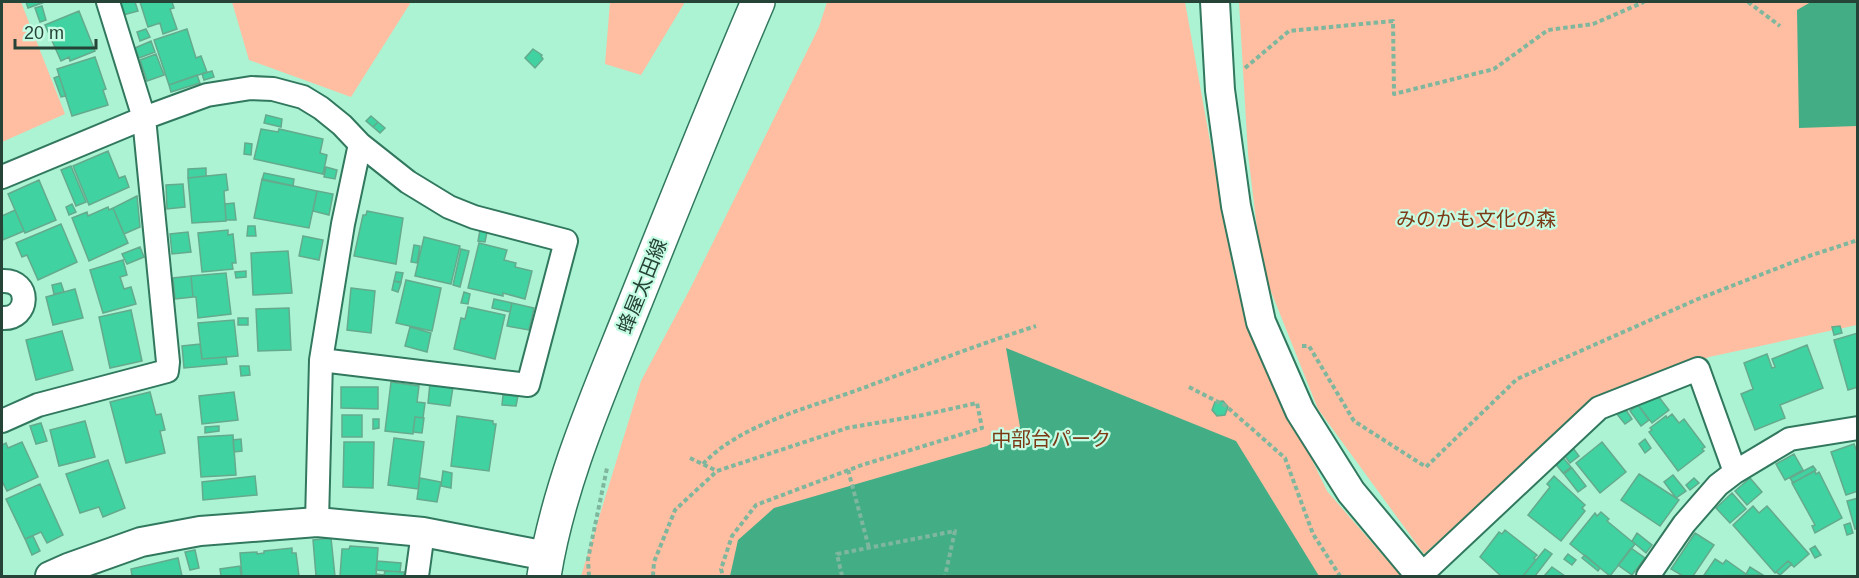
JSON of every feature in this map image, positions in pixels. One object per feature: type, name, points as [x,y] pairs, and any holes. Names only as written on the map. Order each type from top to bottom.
[{"type":"main road","name":"蜂屋太田線","points":[[545,566],[577,447],[758,2]]},
{"type":"street","points":[[2,421],[38,405],[167,371],[168,362],[144,118],[108,2]]},
{"type":"street","points":[[1215,2],[1220,90],[1236,206],[1261,322],[1300,411],[1351,492],[1421,576],[1599,408],[1698,369],[1735,472]]},
{"type":"street","points":[[2,177],[144,118],[207,95],[251,88],[273,89],[303,97],[342,125],[360,144],[408,182],[449,207],[474,217],[566,241],[528,385],[321,360]]},
{"type":"street","points":[[317,522],[321,360],[343,224],[360,144]]},
{"type":"street","points":[[2,281],[17,285],[24,295],[24,302],[18,313],[2,318]]},
{"type":"street","points":[[1648,576],[1684,524],[1718,485],[1735,472],[1790,439],[1857,428]]},
{"type":"street","points":[[50,576],[141,542],[165,537],[200,531],[317,522],[423,532],[545,566]]},
{"type":"street","points":[[417,576],[423,532]]},
{"type":"path","points":[[1220,90],[1289,31],[1393,21],[1394,94],[1494,69],[1548,30],[1593,24],[1644,2]]},
{"type":"path","points":[[1748,2],[1780,26]]},
{"type":"path","points":[[1271,346],[1309,346],[1354,421],[1425,467],[1517,379],[1698,299],[1857,240]]},
{"type":"path","points":[[703,464],[715,451],[753,428],[1036,326]]},
{"type":"path","points":[[1189,387],[1226,406],[1285,458],[1312,534],[1340,576]]},
{"type":"path","points":[[653,576],[654,562],[675,510],[717,471],[847,428],[977,403],[982,428],[848,470],[756,505],[732,536],[721,568],[723,576]]},
{"type":"path","points":[[690,458],[717,471]]},
{"type":"path","points":[[589,576],[588,559],[607,468]]},
{"type":"path","points":[[848,470],[869,548]]},
{"type":"path","points":[[842,576],[837,554],[955,531],[945,576]]},
{"type":"green space","points":[[2,2],[21,2],[65,114],[2,142]]},
{"type":"green space","points":[[232,2],[411,2],[351,97],[249,60]]},
{"type":"green space","points":[[610,2],[685,2],[641,75],[605,64]]},
{"type":"green space","name":"中部台パーク","points":[[827,2],[1185,2],[1234,275],[1265,362],[1327,491],[1387,560],[1407,576],[581,576],[641,381],[690,289],[819,27]]},
{"type":"green space","name":"みのかも文化の森","points":[[1239,2],[1857,2],[1857,325],[1709,357],[1593,403],[1424,554],[1318,409],[1262,269],[1248,154]]},
{"type":"shaded area","points":[[1811,2],[1857,2],[1857,126],[1799,128],[1797,10]]},
{"type":"shaded area","points":[[1006,348],[1236,441],[1319,576],[730,576],[738,540],[774,508],[987,446],[1020,427]]},
{"type":"building","points":[[26,2],[45,2],[28,8]]},
{"type":"building","points":[[119,2],[135,2],[138,11],[123,15]]},
{"type":"building","points":[[140,2],[172,2],[174,8],[170,9],[177,29],[163,34],[160,23],[148,27]]},
{"type":"building","points":[[42,6],[46,20],[40,22],[35,8]]},
{"type":"building","points":[[79,11],[95,51],[70,61],[69,57],[61,61],[45,25]]},
{"type":"building","points":[[146,29],[150,37],[140,41],[137,32]]},
{"type":"building","points":[[187,29],[196,58],[201,56],[207,72],[169,85],[154,40]]},
{"type":"building","points":[[151,41],[155,52],[139,58],[135,48]]},
{"type":"building","points":[[533,49],[542,55],[543,59],[535,68],[525,58]]},
{"type":"building","points":[[156,54],[164,75],[147,81],[140,60]]},
{"type":"building","points":[[95,57],[106,89],[103,90],[108,105],[72,116],[57,69]]},
{"type":"building","points":[[212,71],[214,77],[204,80],[202,74]]},
{"type":"building","points":[[197,75],[200,83],[171,92],[169,85]]},
{"type":"building","points":[[59,76],[66,96],[61,97],[54,78]]},
{"type":"building","points":[[266,115],[282,119],[281,127],[264,123]]},
{"type":"building","points":[[371,116],[378,122],[373,127],[366,121]]},
{"type":"building","points":[[378,122],[385,128],[380,133],[373,127]]},
{"type":"building","points":[[261,129],[278,132],[279,129],[323,139],[320,153],[327,155],[323,174],[254,159]]},
{"type":"building","points":[[245,143],[252,144],[251,155],[244,154]]},
{"type":"building","points":[[108,151],[119,178],[125,176],[129,187],[89,205],[73,166]]},
{"type":"building","points":[[71,166],[86,202],[76,206],[61,170]]},
{"type":"building","points":[[326,167],[337,170],[335,179],[324,177]]},
{"type":"building","points":[[206,168],[206,176],[188,178],[188,169]]},
{"type":"building","points":[[264,173],[294,179],[293,186],[262,180]]},
{"type":"building","points":[[226,174],[228,190],[224,191],[226,221],[192,223],[188,178]]},
{"type":"building","points":[[262,179],[317,191],[309,228],[254,218]]},
{"type":"building","points":[[39,180],[56,220],[25,233],[8,194]]},
{"type":"building","points":[[183,184],[185,207],[167,209],[166,185]]},
{"type":"building","points":[[317,191],[333,194],[329,215],[313,211]]},
{"type":"building","points":[[137,196],[140,227],[124,234],[113,208]]},
{"type":"building","points":[[234,203],[236,220],[226,220],[225,204]]},
{"type":"building","points":[[72,204],[76,212],[69,215],[66,207]]},
{"type":"building","points":[[108,207],[109,210],[113,208],[128,243],[89,261],[72,218],[87,212],[88,216]]},
{"type":"building","points":[[15,210],[24,231],[3,240],[2,216]]},
{"type":"building","points":[[367,211],[403,218],[396,264],[354,256],[363,215],[366,215]]},
{"type":"building","points":[[61,224],[77,262],[38,280],[27,255],[22,257],[16,243]]},
{"type":"building","points":[[248,226],[255,226],[256,236],[247,236]]},
{"type":"building","points":[[228,230],[228,235],[233,234],[236,263],[232,263],[233,269],[202,272],[198,233]]},
{"type":"building","points":[[480,230],[487,232],[485,242],[478,241]]},
{"type":"building","points":[[188,232],[191,252],[172,254],[170,234]]},
{"type":"building","points":[[303,236],[323,240],[319,260],[299,256]]},
{"type":"building","points":[[424,237],[460,246],[451,284],[415,276]]},
{"type":"building","points":[[479,243],[507,250],[504,260],[516,263],[515,267],[532,271],[525,299],[468,288]]},
{"type":"building","points":[[414,245],[420,246],[417,263],[411,262]]},
{"type":"building","points":[[140,247],[144,257],[127,264],[122,254]]},
{"type":"building","points":[[461,249],[469,251],[460,287],[453,285]]},
{"type":"building","points":[[288,251],[292,293],[253,295],[251,253]]},
{"type":"building","points":[[123,260],[127,275],[120,277],[124,289],[131,287],[136,304],[103,313],[90,270]]},
{"type":"building","points":[[246,271],[246,277],[236,278],[235,272]]},
{"type":"building","points":[[396,272],[403,273],[401,282],[394,281]]},
{"type":"building","points":[[226,273],[231,314],[198,318],[191,276]]},
{"type":"building","points":[[191,276],[193,297],[175,299],[173,278]]},
{"type":"building","points":[[406,280],[441,288],[432,331],[396,323]]},
{"type":"building","points":[[394,281],[401,283],[398,292],[392,290]]},
{"type":"building","points":[[61,283],[64,292],[54,294],[52,285]]},
{"type":"building","points":[[351,288],[375,291],[371,333],[347,330]]},
{"type":"building","points":[[75,289],[83,318],[53,325],[46,297]]},
{"type":"building","points":[[464,292],[470,294],[468,304],[461,303]]},
{"type":"building","points":[[494,299],[512,303],[510,312],[492,308]]},
{"type":"building","points":[[512,303],[534,308],[529,330],[507,326]]},
{"type":"building","points":[[468,307],[505,315],[495,359],[454,349],[461,318],[465,319]]},
{"type":"building","points":[[289,308],[291,350],[258,351],[256,309]]},
{"type":"building","points":[[131,310],[142,361],[110,368],[99,317]]},
{"type":"building","points":[[238,318],[248,318],[248,325],[238,325]]},
{"type":"building","points":[[234,320],[238,356],[202,359],[198,323]]},
{"type":"building","points":[[1840,326],[1842,333],[1834,335],[1832,327]]},
{"type":"building","points":[[410,327],[431,333],[427,352],[405,346]]},
{"type":"building","points":[[62,331],[73,370],[36,380],[26,340]]},
{"type":"building","points":[[1858,333],[1858,387],[1848,390],[1834,340]]},
{"type":"building","points":[[200,344],[202,359],[226,357],[227,364],[184,368],[182,346]]},
{"type":"building","points":[[1807,345],[1823,388],[1780,405],[1785,418],[1755,430],[1741,394],[1753,389],[1744,363],[1767,354],[1772,368],[1775,367],[1772,359]]},
{"type":"building","points":[[240,366],[249,366],[250,375],[241,376]]},
{"type":"building","points":[[391,382],[419,386],[417,402],[425,403],[423,418],[415,417],[413,434],[385,431]]},
{"type":"building","points":[[430,383],[453,387],[450,406],[428,403]]},
{"type":"building","points":[[341,387],[378,387],[378,409],[341,408]]},
{"type":"building","points":[[150,392],[156,415],[161,414],[165,430],[160,431],[165,453],[126,463],[110,402]]},
{"type":"building","points":[[234,392],[238,420],[202,424],[199,396]]},
{"type":"building","points":[[1655,392],[1669,410],[1652,423],[1638,405]]},
{"type":"building","points":[[503,395],[518,396],[516,406],[502,405]]},
{"type":"building","points":[[1223,401],[1228,407],[1225,415],[1217,416],[1212,410],[1215,402]]},
{"type":"building","points":[[1638,405],[1649,420],[1641,426],[1630,411]]},
{"type":"building","points":[[1624,407],[1632,419],[1625,424],[1616,413]]},
{"type":"building","points":[[1672,414],[1679,423],[1684,419],[1705,447],[1702,449],[1704,451],[1678,471],[1649,432],[1652,430],[1650,428]]},
{"type":"building","points":[[342,415],[362,415],[362,437],[342,437]]},
{"type":"building","points":[[457,416],[493,421],[493,424],[496,424],[489,471],[451,466]]},
{"type":"building","points":[[415,417],[424,418],[422,433],[413,432]]},
{"type":"building","points":[[373,419],[379,419],[379,428],[373,429]]},
{"type":"building","points":[[85,421],[95,457],[59,466],[50,430]]},
{"type":"building","points":[[41,423],[47,441],[36,444],[30,426]]},
{"type":"building","points":[[219,426],[219,431],[205,433],[205,427]]},
{"type":"building","points":[[233,435],[236,475],[201,477],[198,437]]},
{"type":"building","points":[[394,438],[424,442],[418,489],[388,485]]},
{"type":"building","points":[[241,439],[242,451],[234,452],[233,440]]},
{"type":"building","points":[[1645,439],[1651,448],[1645,453],[1639,444]]},
{"type":"building","points":[[1567,440],[1579,456],[1570,463],[1558,447]]},
{"type":"building","points":[[22,442],[38,477],[7,491],[2,481],[2,445],[6,443],[8,448]]},
{"type":"building","points":[[344,442],[374,442],[373,488],[343,487]]},
{"type":"building","points":[[1602,442],[1626,472],[1600,493],[1576,463]]},
{"type":"building","points":[[1854,444],[1858,454],[1858,491],[1846,495],[1831,452]]},
{"type":"building","points":[[1556,449],[1571,467],[1563,473],[1548,455]]},
{"type":"building","points":[[1794,454],[1803,470],[1785,480],[1776,464]]},
{"type":"building","points":[[108,460],[125,508],[103,517],[99,507],[80,513],[66,474]]},
{"type":"building","points":[[1813,466],[1816,470],[1793,483],[1790,478]]},
{"type":"building","points":[[1572,468],[1586,486],[1578,492],[1564,474]]},
{"type":"building","points":[[443,471],[452,473],[451,488],[441,486]]},
{"type":"building","points":[[1815,471],[1816,474],[1819,472],[1842,518],[1815,533],[1812,526],[1815,525],[1792,483]]},
{"type":"building","points":[[1639,474],[1679,500],[1660,526],[1621,500]]},
{"type":"building","points":[[1673,475],[1686,491],[1676,498],[1664,482]]},
{"type":"building","points":[[255,476],[257,495],[203,500],[202,482]]},
{"type":"building","points":[[1554,476],[1585,505],[1582,508],[1585,511],[1561,541],[1528,515],[1550,487],[1547,484]]},
{"type":"building","points":[[420,478],[441,482],[437,502],[417,499]]},
{"type":"building","points":[[1694,478],[1699,483],[1690,490],[1686,485]]},
{"type":"building","points":[[1750,478],[1762,492],[1747,505],[1735,491]]},
{"type":"building","points":[[40,484],[63,535],[47,543],[41,532],[25,539],[6,499]]},
{"type":"building","points":[[1732,493],[1746,509],[1730,523],[1716,508]]},
{"type":"building","points":[[1858,498],[1858,528],[1855,529],[1847,501]]},
{"type":"building","points":[[1753,506],[1759,513],[1767,506],[1809,554],[1794,567],[1788,561],[1775,573],[1733,525]]},
{"type":"building","points":[[1601,512],[1609,519],[1607,521],[1635,544],[1610,576],[1570,544],[1595,513],[1597,516]]},
{"type":"building","points":[[1850,523],[1853,533],[1847,535],[1844,525]]},
{"type":"building","points":[[1505,530],[1537,555],[1534,558],[1536,560],[1523,576],[1501,576],[1480,557],[1499,532],[1502,534]]},
{"type":"building","points":[[1637,533],[1652,545],[1646,553],[1632,541]]},
{"type":"building","points":[[1695,533],[1714,545],[1693,576],[1683,576],[1671,569]]},
{"type":"building","points":[[33,536],[40,551],[32,555],[25,539]]},
{"type":"building","points":[[331,538],[335,576],[316,576],[313,540]]},
{"type":"building","points":[[350,546],[378,548],[376,576],[340,576],[342,549],[349,549]]},
{"type":"building","points":[[1815,546],[1821,555],[1815,558],[1810,549]]},
{"type":"building","points":[[292,548],[292,553],[296,553],[299,576],[242,576],[240,553],[257,552],[257,554]]},
{"type":"building","points":[[1631,548],[1645,558],[1632,575],[1618,565]]},
{"type":"building","points":[[1545,549],[1552,554],[1535,576],[1523,576]]},
{"type":"building","points":[[195,550],[199,568],[190,570],[185,552]]},
{"type":"building","points":[[1568,554],[1576,560],[1572,565],[1564,559]]},
{"type":"building","points":[[1585,555],[1600,568],[1598,571],[1582,558]]},
{"type":"building","points":[[178,558],[182,576],[132,576],[131,569]]},
{"type":"building","points":[[1715,559],[1723,564],[1726,560],[1746,574],[1750,567],[1763,575],[1704,575]]},
{"type":"building","points":[[377,561],[401,563],[400,572],[376,570]]},
{"type":"building","points":[[1788,561],[1792,564],[1780,575],[1776,572]]},
{"type":"building","points":[[240,566],[241,576],[221,576],[220,569]]},
{"type":"building","points":[[1552,567],[1565,576],[1544,576]]},
{"type":"building","points":[[385,571],[404,572],[404,576],[376,576],[376,574],[384,575]]}]
